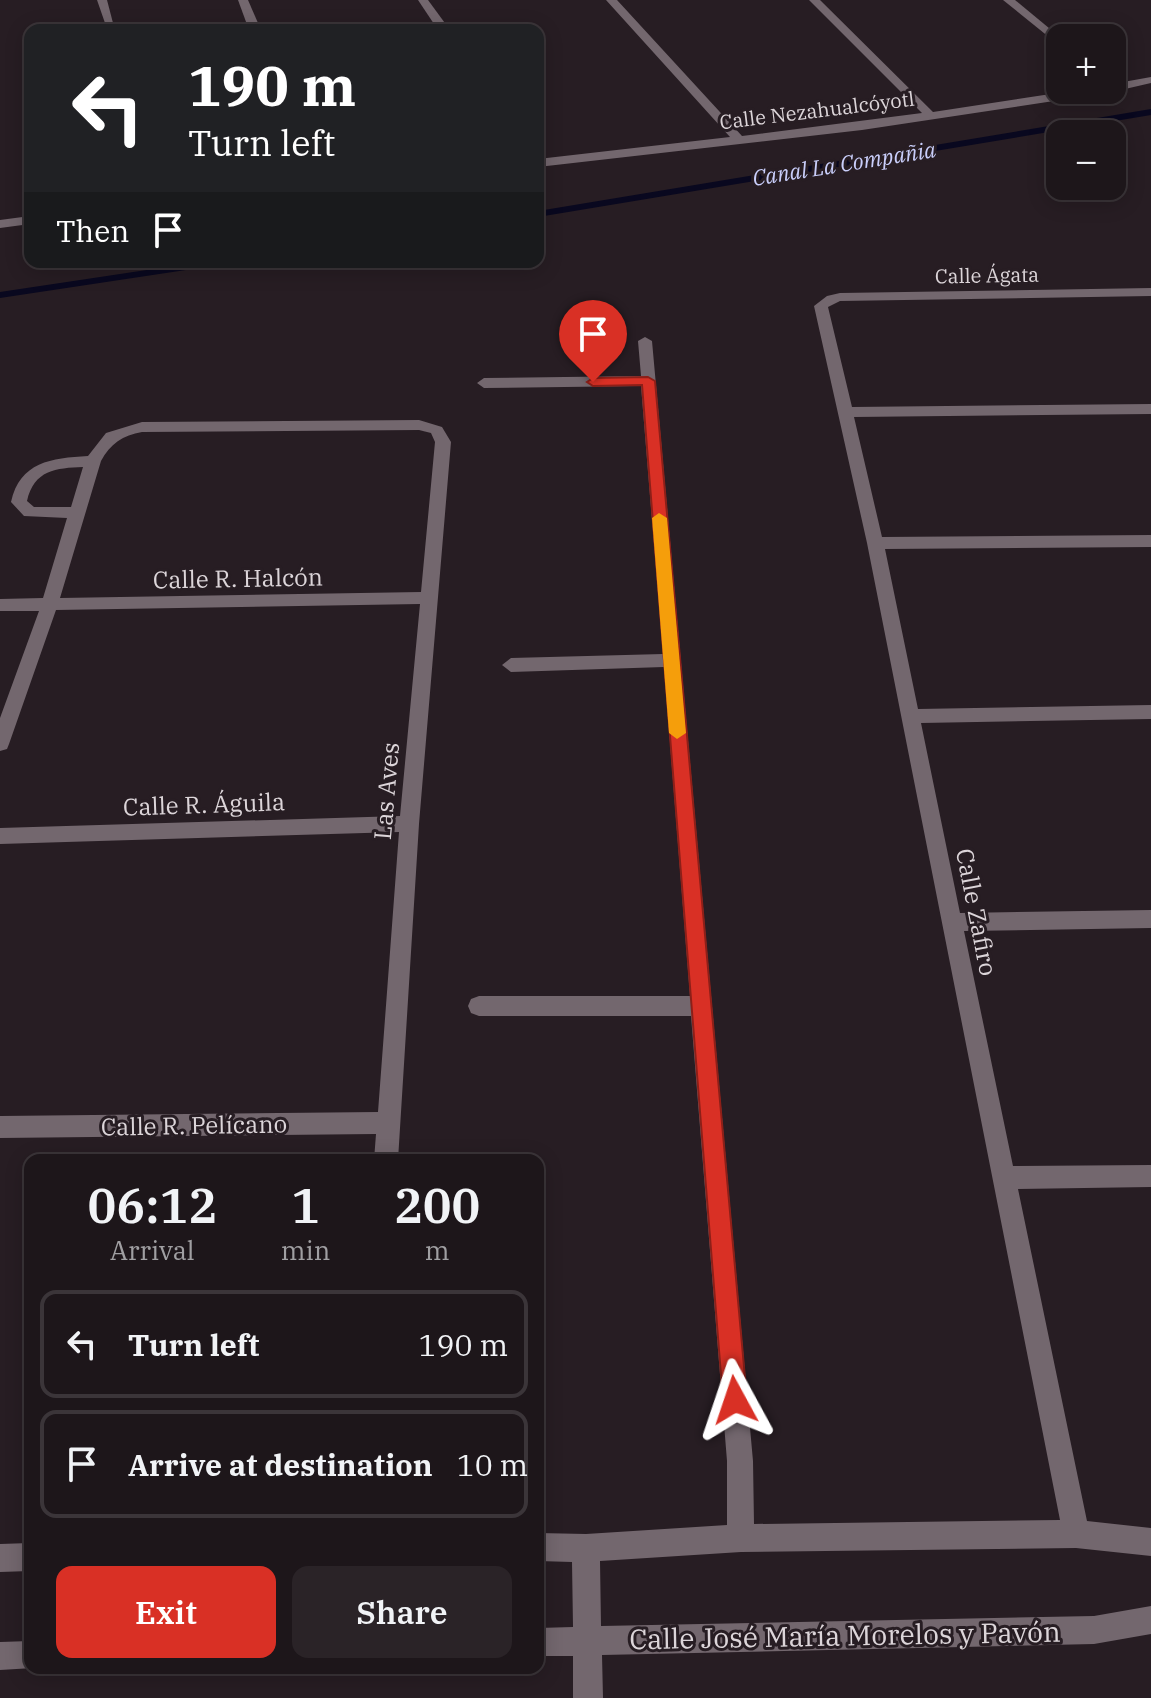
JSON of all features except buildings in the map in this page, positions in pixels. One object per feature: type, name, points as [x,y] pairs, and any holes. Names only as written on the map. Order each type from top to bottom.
[{"type":"street","points":[[102,0],[109,21]]},
{"type":"street","points":[[243,0],[253,24]]},
{"type":"street","points":[[423,0],[440,24]]},
{"type":"street","points":[[611,0],[739,140]]},
{"type":"street","points":[[814,0],[931,116]]},
{"type":"street","points":[[1008,0],[1046,31]]},
{"type":"street","points":[[1126,85],[1151,80]]},
{"type":"street","name":"Calle Nezahualcóyotl","points":[[544,162],[931,116],[1046,98]]},
{"type":"street","points":[[0,224],[24,221]]},
{"type":"street","name":"Calle Ágata","points":[[825,302],[840,297],[1151,292]]},
{"type":"street","name":"Calle Zafiro","points":[[825,302],[821,312],[875,543],[1076,1534]]},
{"type":"street","points":[[645,341],[740,1461],[741,1538]]},
{"type":"street","points":[[484,383],[648,381]]},
{"type":"street","points":[[844,412],[1151,409]]},
{"type":"street","name":"Las Aves","points":[[93,461],[105,441],[115,434],[142,427],[419,425],[437,430],[443,442],[409,824],[386,1154]]},
{"type":"street","points":[[0,744],[49,606],[93,461],[55,463],[36,469],[25,480],[19,502],[30,512],[76,513]]},
{"type":"street","points":[[875,543],[1151,541]]},
{"type":"street","name":"Calle R. Halcón","points":[[0,605],[429,598]]},
{"type":"street","points":[[511,665],[671,660]]},
{"type":"street","points":[[911,716],[1151,712]]},
{"type":"street","name":"Calle R. Águila","points":[[0,836],[409,824]]},
{"type":"street","points":[[952,922],[1151,919]]},
{"type":"street","points":[[479,1006],[700,1006]]},
{"type":"street","name":"Calle R. Pelícano","points":[[0,1127],[388,1123]]},
{"type":"street","points":[[1004,1178],[1151,1176]]},
{"type":"street","points":[[544,1547],[586,1548],[741,1538],[1076,1534],[1151,1542]]},
{"type":"street","points":[[586,1548],[588,1698]]},
{"type":"street","points":[[0,1558],[24,1557]]},
{"type":"street","name":"Calle José María Morelos y Pavón","points":[[544,1642],[1094,1630],[1151,1620]]},
{"type":"street","points":[[0,1656],[24,1655]]},
{"type":"waterway","name":"Canal La Compañia","points":[[544,213],[1151,112]]},
{"type":"waterway","name":"Canal La Compañia","points":[[0,295],[179,268]]},
{"type":"slow traffic","points":[[659,518],[677,733]]},
{"type":"route","points":[[593,382],[648,381],[735,1400]]}]
